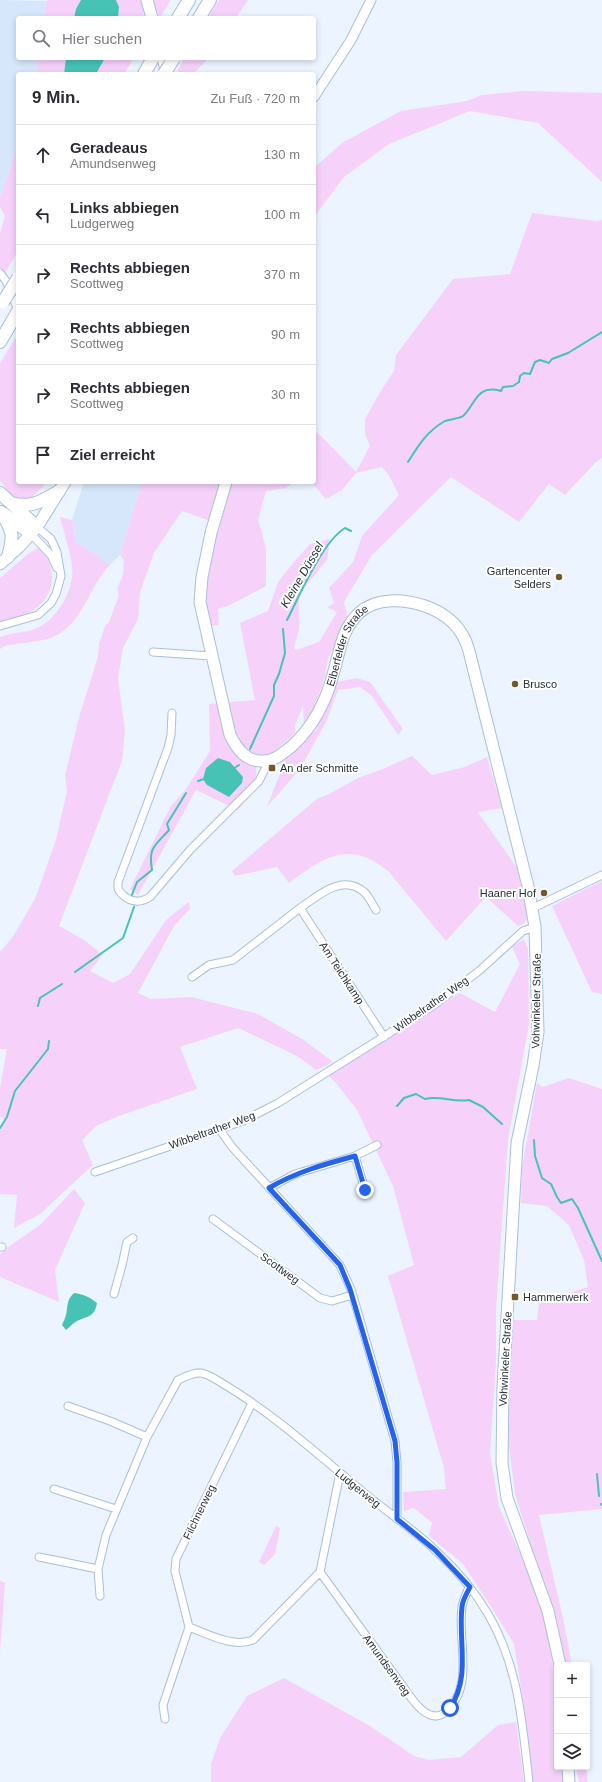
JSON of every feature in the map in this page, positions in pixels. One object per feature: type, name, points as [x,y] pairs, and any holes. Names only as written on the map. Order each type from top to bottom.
[{"type":"highway","points":[[179,16],[189,0]]},
{"type":"highway","points":[[199,16],[210,0]]},
{"type":"highway","points":[[145,72],[152,60]]},
{"type":"highway","points":[[167,72],[173,60]]},
{"type":"highway","points":[[1,305],[16,281]]},
{"type":"highway","points":[[0,342],[16,314]]},
{"type":"highway","points":[[11,503],[24,506],[33,505],[62,487]]},
{"type":"highway","points":[[0,494],[11,503],[34,530]]},
{"type":"highway","points":[[1,511],[34,530]]},
{"type":"highway","points":[[1,511],[12,531],[12,544],[4,561]]},
{"type":"main road","points":[[148,0],[152,16]]},
{"type":"main road","points":[[316,94],[351,40],[371,0]]},
{"type":"main road","points":[[163,60],[166,72]]},
{"type":"main road","points":[[225,484],[211,533],[202,577],[200,602],[230,735],[235,747],[241,754],[250,759],[258,762],[269,761]]},
{"type":"main road","points":[[4,561],[34,530],[62,487]]},
{"type":"main road","name":"Elberfelder Straße","points":[[269,761],[280,756],[301,738],[315,718],[329,687],[346,630],[359,612],[374,604],[388,601],[401,601],[429,608],[443,615],[458,627],[467,642],[533,908],[535,926]]},
{"type":"main road","name":"Vohwinkeler Straße","points":[[535,926],[538,1032],[533,1066],[517,1143],[503,1387],[502,1463],[507,1498],[548,1611],[559,1662]]},
{"type":"main road","points":[[568,1770],[569,1782]]},
{"type":"street","points":[[0,273],[6,281],[16,309]]},
{"type":"street","points":[[34,530],[51,556],[61,576]]},
{"type":"street","points":[[0,626],[31,618],[43,612],[56,594],[61,576],[55,546],[49,536],[34,530]]},
{"type":"street","points":[[153,652],[211,656]]},
{"type":"street","points":[[172,713],[171,735],[168,748],[120,871],[118,889],[128,900],[136,902],[145,901],[150,898],[190,850],[259,781],[269,761]]},
{"type":"street","points":[[533,908],[602,875]]},
{"type":"street","points":[[192,977],[209,966],[232,960],[300,908],[335,886],[345,884],[352,885],[364,892],[376,910]]},
{"type":"street","name":"Am Teichkamp","points":[[300,908],[384,1037]]},
{"type":"street","name":"Wibbelrather Weg","points":[[322,1075],[434,1005],[479,971],[523,931],[535,926]]},
{"type":"street","name":"Wibbeltrather Weg","points":[[95,1172],[243,1122],[278,1103],[322,1075]]},
{"type":"street","points":[[220,1130],[232,1147],[340,1265],[352,1295],[395,1441],[397,1462],[397,1519]]},
{"type":"street","points":[[269,1188],[295,1174],[355,1156],[377,1145]]},
{"type":"street","points":[[355,1156],[365,1190]]},
{"type":"street","name":"Scottweg","points":[[213,1219],[320,1298],[332,1301],[352,1295]]},
{"type":"street","points":[[114,1294],[127,1242],[134,1238]]},
{"type":"street","name":"Ludgerweg","points":[[100,1596],[98,1569],[106,1535],[147,1437],[178,1380],[193,1374],[202,1373],[215,1379],[252,1403],[340,1473],[435,1550],[470,1587],[488,1613],[500,1636],[512,1668],[519,1699],[529,1782]]},
{"type":"street","name":"Filchnerweg","points":[[188,1628],[175,1571],[176,1559],[252,1403]]},
{"type":"street","points":[[68,1406],[110,1421],[147,1437]]},
{"type":"street","points":[[165,1719],[163,1705],[188,1628],[230,1641],[243,1643],[253,1640],[320,1572],[340,1473]]},
{"type":"street","points":[[54,1489],[116,1509]]},
{"type":"street","points":[[39,1557],[98,1569]]},
{"type":"street","name":"Amundsenweg","points":[[320,1572],[345,1609],[417,1706],[424,1712],[433,1715],[442,1715],[450,1708],[456,1700],[461,1684],[463,1673],[462,1606],[470,1587]]},
{"type":"shaded area","points":[[0,0],[48,1],[45,16],[16,16],[16,60],[39,60],[36,72],[16,72],[16,151],[0,198]]},
{"type":"shaded area","points":[[47,0],[81,0],[76,9],[74,16],[45,16]]},
{"type":"shaded area","points":[[81,0],[116,0],[119,7],[118,16],[74,16],[76,9]]},
{"type":"shaded area","points":[[116,0],[142,0],[144,16],[118,16],[119,7]]},
{"type":"shaded area","points":[[152,0],[171,0],[161,16],[159,16],[158,12],[154,11]]},
{"type":"shaded area","points":[[219,0],[248,0],[237,16],[209,16]]},
{"type":"shaded area","points":[[39,60],[66,60],[64,72],[36,72]]},
{"type":"shaded area","points":[[66,60],[104,60],[97,72],[64,72]]},
{"type":"shaded area","points":[[104,60],[133,60],[125,72],[97,72]]},
{"type":"shaded area","points":[[183,60],[207,60],[195,72],[177,72]]},
{"type":"shaded area","points":[[523,91],[602,93],[602,182],[538,123],[470,111],[389,144],[344,177],[316,214],[316,166],[342,143],[401,111],[467,101],[482,95]]},
{"type":"shaded area","points":[[16,151],[16,254],[0,281],[0,233],[5,216],[0,207],[0,198]]},
{"type":"shaded area","points":[[532,213],[596,221],[602,220],[602,458],[596,462],[565,495],[549,484],[519,522],[451,477],[372,555],[344,602],[348,618],[328,659],[324,680],[314,708],[304,729],[303,706],[295,725],[295,733],[275,751],[261,756],[256,754],[256,789],[238,810],[196,790],[138,895],[130,889],[171,806],[186,789],[210,751],[209,704],[255,700],[240,623],[268,611],[278,582],[294,562],[310,544],[330,539],[327,560],[299,594],[299,629],[294,648],[296,650],[319,642],[337,612],[327,607],[334,603],[329,588],[353,562],[362,536],[399,495],[388,474],[382,467],[356,473],[342,490],[326,499],[313,484],[316,484],[316,432],[356,472],[370,446],[365,435],[365,419],[394,371],[396,355],[453,279],[510,274]]},
{"type":"shaded area","points":[[16,337],[16,484],[45,484],[28,501],[18,499],[11,495],[0,481],[0,363]]},
{"type":"shaded area","points":[[83,484],[141,484],[120,555],[109,566],[102,558],[76,543],[72,520]]},
{"type":"shaded area","points":[[141,484],[291,484],[286,488],[266,491],[258,519],[266,548],[266,586],[230,605],[218,609],[219,625],[207,626],[202,599],[216,523],[182,511],[154,553],[140,592],[138,619],[123,648],[118,679],[125,730],[122,761],[59,926],[84,940],[103,955],[90,971],[113,983],[130,974],[167,919],[189,902],[190,909],[174,926],[138,993],[151,999],[191,997],[258,1014],[304,1040],[333,1062],[316,1070],[297,1056],[238,1028],[180,1047],[197,1089],[119,1116],[96,1126],[82,1140],[93,1165],[40,1214],[14,1228],[17,1195],[0,1194],[0,1130],[5,1120],[0,1116],[0,1088],[7,1049],[0,1049],[0,952],[12,938],[35,899],[56,840],[67,791],[65,775],[80,714],[98,657],[99,644],[105,626],[109,622],[119,595],[118,587],[123,575],[124,560],[120,555]]},
{"type":"shaded area","points":[[60,517],[72,520],[76,543],[102,558],[109,566],[96,584],[78,615],[63,631],[48,639],[5,646],[0,649],[0,637],[36,629],[54,615],[65,600],[71,582],[72,565]]},
{"type":"shaded area","points":[[40,547],[52,571],[51,587],[48,595],[31,612],[23,616],[0,622],[0,578],[28,554]]},
{"type":"shaded area","points":[[357,678],[370,682],[403,729],[398,735],[372,696],[360,687],[338,690],[326,722],[300,769],[267,807],[286,758],[316,730],[337,682]]},
{"type":"shaded area","points":[[412,756],[432,775],[465,767],[487,757],[502,808],[478,812],[517,868],[528,918],[523,924],[518,926],[486,897],[446,941],[389,872],[375,862],[362,856],[349,854],[338,855],[326,859],[289,883],[277,867],[235,876],[232,871],[318,798],[327,795],[358,778]]},
{"type":"shaded area","points":[[218,758],[230,762],[243,777],[242,783],[229,797],[207,785],[203,779],[206,768]]},
{"type":"shaded area","points":[[602,881],[602,994],[592,992],[552,906]]},
{"type":"shaded area","points":[[524,939],[528,949],[529,1025],[508,1139],[496,1310],[496,1363],[490,1453],[499,1507],[532,1580],[542,1609],[548,1635],[554,1673],[554,1770],[562,1770],[563,1782],[533,1782],[524,1706],[514,1644],[463,1564],[429,1536],[432,1523],[414,1508],[404,1511],[403,1492],[446,1489],[444,1468],[388,1276],[414,1265],[393,1186],[357,1110],[329,1076],[460,993],[495,1012],[520,964],[512,947]]},
{"type":"shaded area","points":[[569,1078],[602,1089],[602,1509],[539,1515],[563,1618],[571,1662],[565,1662],[555,1612],[536,1561],[515,1494],[508,1438],[512,1320],[537,1320],[539,1302],[588,1287],[584,1260],[569,1225],[547,1206],[521,1203],[522,1167],[537,1083],[543,1087]]},
{"type":"shaded area","points":[[74,1189],[85,1203],[55,1270],[59,1302],[0,1277],[0,1254],[40,1225]]},
{"type":"shaded area","points":[[74,1293],[92,1299],[97,1303],[96,1308],[91,1315],[73,1324],[66,1330],[62,1325],[66,1315],[68,1301]]},
{"type":"shaded area","points":[[276,1526],[280,1528],[275,1554],[264,1565],[259,1562]]},
{"type":"shaded area","points":[[0,1581],[5,1583],[0,1653]]},
{"type":"shaded area","points":[[284,1678],[370,1726],[414,1756],[429,1760],[461,1757],[498,1725],[516,1722],[524,1782],[211,1782],[211,1764],[220,1738],[247,1696]]},
{"type":"shaded area","points":[[577,1770],[586,1770],[588,1782],[579,1782]]},
{"type":"waterway","name":"Kleine Düssel","points":[[408,462],[419,445],[433,429],[445,421],[463,416],[481,393],[486,390],[501,391],[503,387],[513,386],[519,382],[520,376],[524,373],[530,374],[535,362],[540,360],[549,363],[552,359],[568,353],[602,332]]},
{"type":"waterway","name":"Kleine Düssel","points":[[287,620],[312,570],[328,545],[336,535],[345,528],[351,531]]},
{"type":"waterway","name":"Kleine Düssel","points":[[250,749],[274,696],[274,685],[285,653],[283,629]]},
{"type":"waterway","name":"Kleine Düssel","points":[[233,769],[239,765]]},
{"type":"waterway","name":"Kleine Düssel","points":[[198,781],[204,779]]},
{"type":"waterway","name":"Kleine Düssel","points":[[131,897],[137,882],[152,870],[152,851],[156,844],[169,830],[167,824],[186,793]]},
{"type":"waterway","name":"Kleine Düssel","points":[[75,972],[123,938],[134,907]]},
{"type":"waterway","name":"Kleine Düssel","points":[[38,1006],[40,998],[62,984]]},
{"type":"waterway","name":"Kleine Düssel","points":[[0,1128],[7,1117],[15,1091],[48,1049],[49,1041]]},
{"type":"waterway","points":[[397,1106],[404,1098],[416,1094],[425,1099],[436,1098],[458,1101],[469,1100],[483,1107],[502,1124]]},
{"type":"waterway","points":[[534,1140],[535,1156],[542,1178],[551,1184],[561,1203],[572,1199],[578,1208],[602,1261]]},
{"type":"waterway","points":[[597,1474],[599,1496]]},
{"type":"place","name":"Gartencenter Selders","points":[[559,577]]},
{"type":"place","name":"Brusco","points":[[515,684]]},
{"type":"place","name":"An der Schmitte","points":[[272,768]]},
{"type":"place","name":"Haaner Hof","points":[[544,893]]},
{"type":"place","name":"Hammerwerk","points":[[515,1297]]},
{"type":"route","points":[[365,1190],[355,1156],[295,1174],[269,1188],[329,1252],[344,1272],[395,1441],[397,1462],[397,1519],[435,1550],[470,1587],[462,1606],[463,1673],[456,1700],[450,1708]]}]
